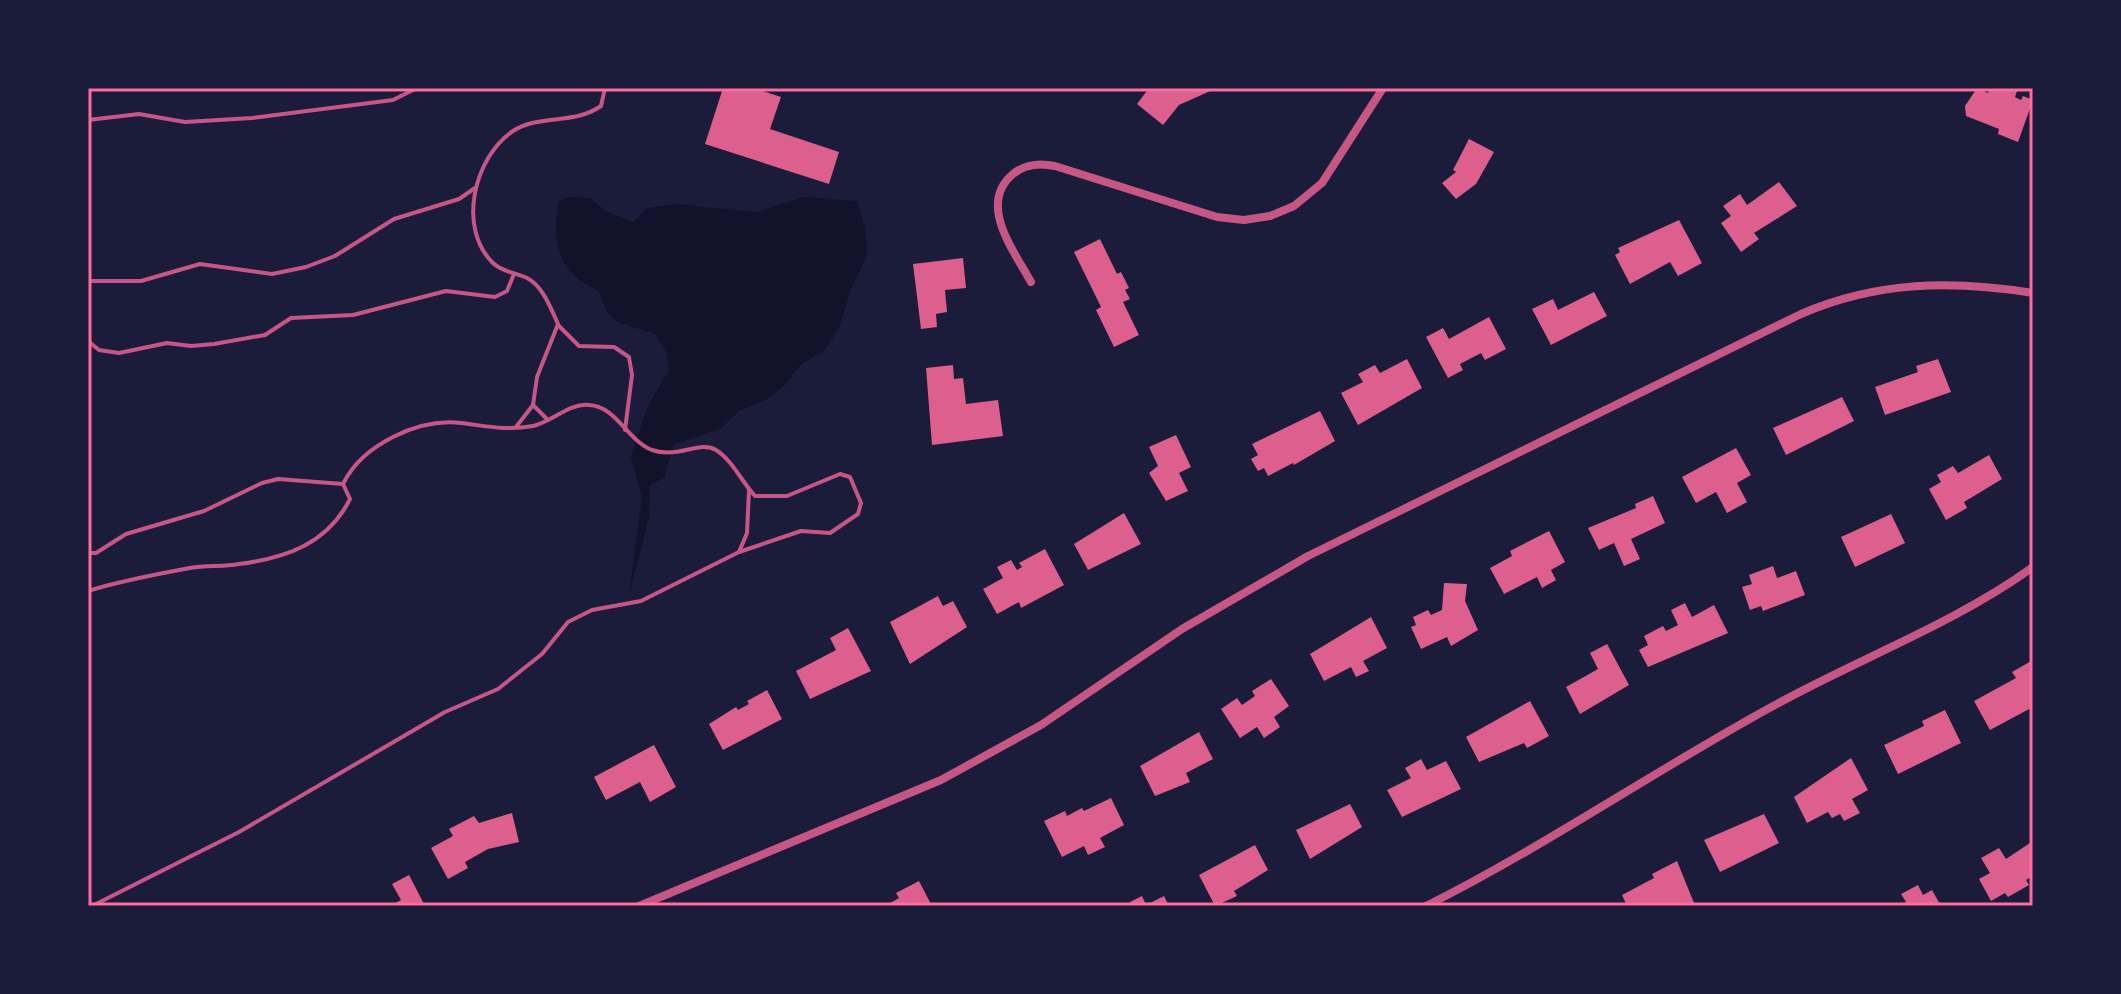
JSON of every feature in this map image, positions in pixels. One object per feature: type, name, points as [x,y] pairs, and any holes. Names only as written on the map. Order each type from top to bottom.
[{"type":"street","points":[[1031,282],[1002,229],[998,212],[1002,187],[1021,169],[1037,164],[1055,166],[1217,217],[1261,218],[1294,206],[1322,183],[1383,88]]},
{"type":"street","points":[[639,906],[941,780],[1041,725],[1182,629],[1332,543],[1801,314],[1847,296],[1897,286],[1965,285],[2033,293]]},
{"type":"street","points":[[1426,906],[1494,870],[1775,705],[1966,609],[2033,567]]},
{"type":"lane","points":[[88,120],[139,114],[185,122],[252,118],[393,100],[417,88]]},
{"type":"lane","points":[[605,88],[601,106],[588,115],[529,124],[512,132],[493,155],[475,188],[473,206],[485,250],[494,264],[529,279],[546,298],[558,324],[579,346],[614,347],[629,357],[632,375],[625,430]]},
{"type":"lane","points":[[88,281],[141,281],[200,264],[272,274],[306,267],[335,256],[394,219],[459,199],[475,188]]},
{"type":"lane","points":[[88,341],[99,350],[119,353],[167,343],[191,346],[214,344],[265,335],[291,318],[353,315],[446,291],[495,297],[507,291],[514,274]]},
{"type":"lane","points":[[514,429],[533,405],[537,377],[558,324]]},
{"type":"lane","points":[[92,906],[239,832],[445,712],[498,689],[542,654],[568,622],[592,610],[641,601],[739,552],[801,531],[830,533],[858,514],[861,503],[850,477],[840,474],[787,496],[755,496],[724,457],[712,448],[698,447],[677,455],[652,450],[632,440],[604,410],[591,404],[514,429],[434,423],[407,431],[358,461],[343,484]]},
{"type":"lane","points":[[533,405],[548,420]]},
{"type":"lane","points":[[88,553],[96,553],[126,534],[204,511],[262,483],[278,479],[343,484]]},
{"type":"lane","points":[[88,591],[191,567],[239,564],[287,554],[316,540],[338,523],[350,499],[343,484]]},
{"type":"lane","points":[[739,552],[747,533],[749,490]]},
{"type":"shaded area","points":[[569,197],[590,198],[607,212],[633,222],[647,208],[675,204],[756,212],[804,197],[857,201],[865,227],[867,255],[851,289],[839,328],[824,351],[801,364],[785,385],[766,400],[739,411],[720,429],[674,444],[664,478],[650,485],[649,517],[629,595],[642,497],[631,456],[648,406],[669,370],[666,350],[655,334],[613,318],[607,312],[599,291],[575,276],[567,266],[557,243],[556,230],[559,201]]},
{"type":"building","points":[[723,88],[754,88],[781,97],[770,129],[839,152],[829,184],[705,144]]},
{"type":"building","points":[[1149,88],[1217,88],[1179,105],[1163,125],[1137,104]]},
{"type":"building","points":[[1977,88],[1988,93],[1990,88],[2011,88],[2017,91],[2015,97],[2033,100],[2018,142],[1998,134],[1999,129],[1966,116],[1965,106]]},
{"type":"building","points":[[1469,139],[1494,152],[1476,184],[1456,199],[1442,183],[1456,172],[1453,170]]},
{"type":"building","points":[[1779,182],[1797,206],[1754,233],[1759,239],[1741,252],[1721,223],[1731,216],[1723,206],[1740,194],[1747,205]]},
{"type":"building","points":[[1679,220],[1702,263],[1678,276],[1670,262],[1630,284],[1615,255],[1620,252],[1618,248]]},
{"type":"building","points":[[1100,239],[1117,274],[1121,272],[1129,288],[1125,290],[1130,299],[1123,302],[1139,335],[1114,347],[1096,310],[1101,307],[1074,252]]},
{"type":"building","points":[[963,258],[966,288],[945,290],[947,312],[936,314],[937,327],[921,329],[913,264]]},
{"type":"building","points":[[1594,292],[1607,316],[1551,345],[1532,309],[1553,299],[1558,310]]},
{"type":"building","points":[[1489,317],[1506,349],[1485,360],[1481,353],[1460,364],[1463,370],[1448,378],[1426,337],[1443,328],[1449,339]]},
{"type":"building","points":[[1407,359],[1422,388],[1358,425],[1341,393],[1363,382],[1358,374],[1375,365],[1380,373]]},
{"type":"building","points":[[1938,359],[1951,392],[1885,415],[1875,387],[1918,372],[1916,366]]},
{"type":"building","points":[[953,365],[954,379],[963,378],[966,404],[998,400],[1003,436],[932,445],[926,368]]},
{"type":"building","points":[[1842,397],[1854,421],[1786,455],[1773,428]]},
{"type":"building","points":[[1320,411],[1335,441],[1268,476],[1264,468],[1258,471],[1251,459],[1258,455],[1252,444]]},
{"type":"building","points":[[1176,435],[1191,467],[1179,473],[1188,491],[1166,501],[1149,473],[1158,466],[1149,447]]},
{"type":"building","points":[[1736,448],[1751,475],[1737,483],[1747,502],[1727,513],[1716,492],[1696,503],[1682,477]]},
{"type":"building","points":[[1989,455],[2002,479],[1964,502],[1967,508],[1946,520],[1929,489],[1941,482],[1937,475],[1953,466],[1958,473]]},
{"type":"building","points":[[1653,496],[1665,523],[1631,539],[1640,559],[1624,566],[1614,543],[1599,550],[1588,528],[1636,508],[1635,504]]},
{"type":"building","points":[[1124,513],[1141,544],[1088,570],[1074,544]]},
{"type":"building","points":[[1891,514],[1905,543],[1855,567],[1841,537]]},
{"type":"building","points":[[1549,531],[1565,562],[1551,570],[1556,580],[1542,588],[1537,577],[1504,594],[1490,568],[1512,556],[1510,551]]},
{"type":"building","points":[[1045,549],[1064,585],[1021,608],[1019,602],[997,614],[983,589],[1003,578],[997,567],[1011,560],[1017,570],[1022,567],[1019,563]]},
{"type":"building","points":[[1773,566],[1777,578],[1796,571],[1805,595],[1763,611],[1761,606],[1750,610],[1742,587],[1752,584],[1749,575]]},
{"type":"building","points":[[1444,583],[1467,584],[1465,601],[1478,630],[1451,646],[1447,637],[1421,649],[1411,627],[1416,625],[1413,617],[1428,610],[1431,615],[1442,610]]},
{"type":"building","points":[[938,596],[943,606],[953,601],[967,627],[910,664],[890,622]]},
{"type":"building","points":[[1685,603],[1692,617],[1714,605],[1728,633],[1648,667],[1639,650],[1648,645],[1644,636],[1663,626],[1666,631],[1678,625],[1671,610]]},
{"type":"building","points":[[1371,617],[1387,648],[1363,661],[1369,671],[1356,677],[1351,667],[1324,681],[1310,654]]},
{"type":"building","points":[[848,628],[871,671],[810,699],[796,671],[836,650],[830,638]]},
{"type":"building","points":[[1607,644],[1629,685],[1580,714],[1566,687],[1598,669],[1590,653]]},
{"type":"building","points":[[2033,660],[2033,707],[1990,730],[1974,701],[2016,678],[2012,672]]},
{"type":"building","points":[[1271,679],[1289,706],[1274,717],[1280,727],[1264,738],[1257,727],[1240,738],[1221,709],[1237,698],[1242,705],[1255,696],[1252,691]]},
{"type":"building","points":[[767,690],[782,719],[723,750],[709,724],[736,707],[738,710],[749,704],[747,701]]},
{"type":"building","points":[[1530,701],[1549,736],[1527,748],[1524,743],[1479,762],[1466,737]]},
{"type":"building","points":[[1945,710],[1961,743],[1898,774],[1884,745],[1924,726],[1922,721]]},
{"type":"building","points":[[1199,732],[1213,759],[1186,773],[1190,782],[1155,796],[1140,766]]},
{"type":"building","points":[[654,745],[676,787],[650,802],[640,782],[606,800],[594,777]]},
{"type":"building","points":[[1851,758],[1868,790],[1852,799],[1860,813],[1844,821],[1840,814],[1832,818],[1828,812],[1807,823],[1794,797]]},
{"type":"building","points":[[1421,759],[1427,770],[1446,761],[1461,789],[1402,817],[1387,790],[1411,778],[1405,768]]},
{"type":"building","points":[[1111,798],[1124,825],[1100,838],[1105,847],[1088,855],[1084,846],[1062,857],[1044,821],[1065,811],[1067,816],[1082,808],[1084,811]]},
{"type":"building","points":[[1350,804],[1362,827],[1310,859],[1296,830]]},
{"type":"building","points":[[512,813],[519,842],[488,849],[465,862],[468,868],[448,879],[431,848],[453,836],[449,829],[474,816],[479,823]]},
{"type":"building","points":[[1764,814],[1779,843],[1720,872],[1704,840]]},
{"type":"building","points":[[2033,841],[2033,876],[2026,880],[2029,885],[2008,897],[2005,893],[1991,901],[1979,879],[1990,873],[1981,858],[1999,848],[2006,859]]},
{"type":"building","points":[[1255,845],[1268,870],[1234,891],[1237,896],[1215,906],[1199,875]]},
{"type":"building","points":[[1677,861],[1694,903],[1627,906],[1622,895]]},
{"type":"building","points":[[409,875],[425,906],[390,906],[401,900],[392,884]]},
{"type":"building","points":[[919,881],[932,906],[885,906],[899,898],[896,893]]},
{"type":"building","points":[[1918,885],[1923,895],[1932,890],[1941,906],[1899,906],[1906,902],[1901,894]]},
{"type":"building","points":[[1142,896],[1146,905],[1164,896],[1169,906],[1132,906],[1130,902]]}]
